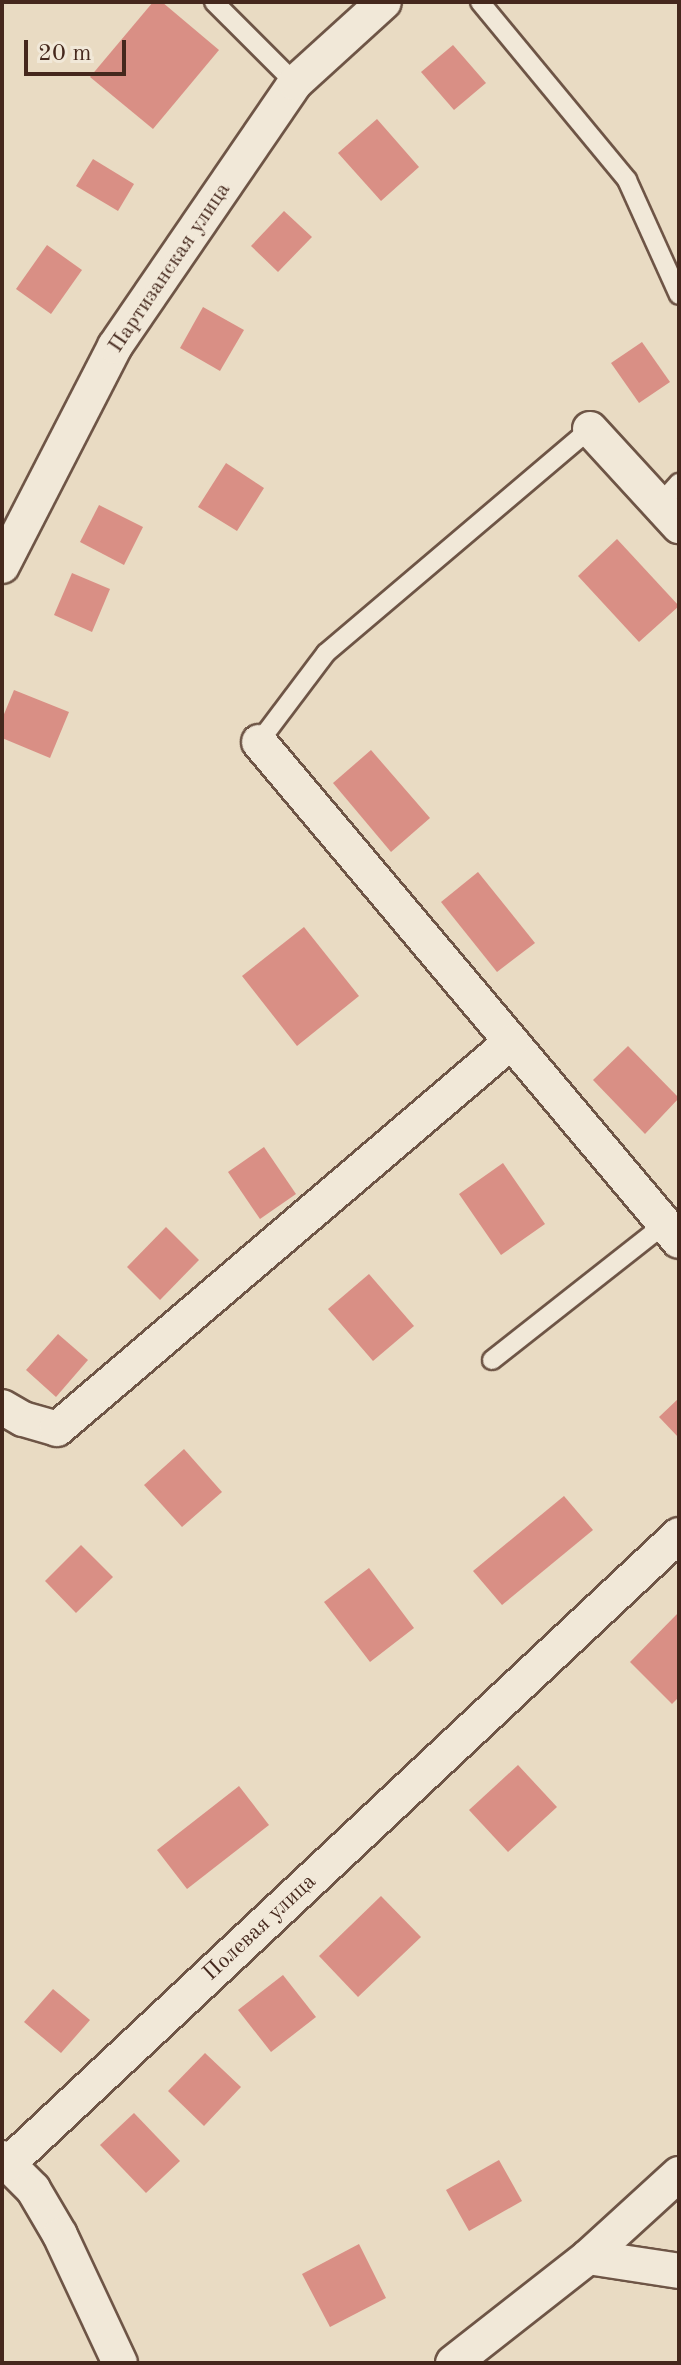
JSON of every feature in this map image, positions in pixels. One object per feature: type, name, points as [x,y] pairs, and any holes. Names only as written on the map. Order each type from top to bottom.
[{"type":"street","name":"Партизанская улица","points":[[2,566],[115,346],[295,83],[384,2]]},
{"type":"street","points":[[590,429],[672,505]]},
{"type":"street","points":[[259,742],[672,1232]]},
{"type":"street","points":[[2,1407],[23,1419],[57,1429],[511,1042]]},
{"type":"street","name":"Полевая улица","points":[[120,2363],[60,2235],[33,2189],[4,2163],[679,1535]]},
{"type":"street","points":[[453,2363],[588,2257],[679,2174]]},
{"type":"street","points":[[588,2257],[679,2271]]},
{"type":"lane","points":[[214,2],[295,83]]},
{"type":"lane","points":[[480,2],[627,180],[679,295]]},
{"type":"lane","points":[[259,742],[326,653],[590,429]]},
{"type":"lane","points":[[492,1360],[672,1232]]},
{"type":"building","points":[[153,2],[162,2],[219,50],[153,129],[90,77]]},
{"type":"building","points":[[453,45],[486,83],[454,110],[421,72]]},
{"type":"building","points":[[377,119],[419,167],[381,201],[338,153]]},
{"type":"building","points":[[93,159],[134,184],[118,211],[76,186]]},
{"type":"building","points":[[284,211],[312,237],[278,272],[251,246]]},
{"type":"building","points":[[47,245],[82,270],[51,314],[16,289]]},
{"type":"building","points":[[203,307],[244,330],[220,371],[180,348]]},
{"type":"building","points":[[642,342],[670,382],[639,403],[611,363]]},
{"type":"building","points":[[226,463],[264,488],[237,531],[198,507]]},
{"type":"building","points":[[99,505],[143,527],[124,565],[80,542]]},
{"type":"building","points":[[617,539],[679,606],[639,642],[578,576]]},
{"type":"building","points":[[72,573],[110,589],[92,632],[54,615]]},
{"type":"building","points":[[14,690],[69,712],[50,758],[2,738],[2,719]]},
{"type":"building","points":[[371,750],[430,818],[391,852],[333,783]]},
{"type":"building","points":[[478,872],[535,943],[497,972],[441,902]]},
{"type":"building","points":[[304,927],[359,996],[297,1046],[242,976]]},
{"type":"building","points":[[628,1046],[679,1098],[645,1134],[593,1080]]},
{"type":"building","points":[[264,1147],[296,1194],[260,1219],[228,1172]]},
{"type":"building","points":[[503,1163],[545,1224],[501,1255],[459,1194]]},
{"type":"building","points":[[166,1227],[199,1260],[160,1300],[127,1267]]},
{"type":"building","points":[[369,1274],[414,1326],[373,1361],[328,1309]]},
{"type":"building","points":[[58,1334],[88,1360],[56,1397],[26,1370]]},
{"type":"building","points":[[679,1398],[679,1438],[659,1417]]},
{"type":"building","points":[[184,1449],[222,1492],[182,1527],[144,1485]]},
{"type":"building","points":[[564,1496],[593,1530],[502,1605],[473,1571]]},
{"type":"building","points":[[81,1545],[113,1577],[76,1613],[45,1581]]},
{"type":"building","points":[[369,1568],[414,1628],[370,1662],[324,1602]]},
{"type":"building","points":[[679,1612],[679,1697],[672,1704],[630,1662]]},
{"type":"building","points":[[518,1765],[557,1807],[508,1852],[469,1810]]},
{"type":"building","points":[[239,1786],[269,1825],[187,1889],[157,1850]]},
{"type":"building","points":[[381,1896],[421,1937],[358,1997],[319,1956]]},
{"type":"building","points":[[283,1975],[316,2017],[271,2052],[238,2010]]},
{"type":"building","points":[[53,1989],[90,2020],[61,2053],[24,2022]]},
{"type":"building","points":[[205,2053],[241,2087],[204,2126],[168,2091]]},
{"type":"building","points":[[134,2113],[180,2161],[146,2193],[100,2145]]},
{"type":"building","points":[[499,2160],[522,2201],[469,2231],[446,2190]]},
{"type":"building","points":[[359,2244],[386,2298],[330,2327],[302,2274]]}]
